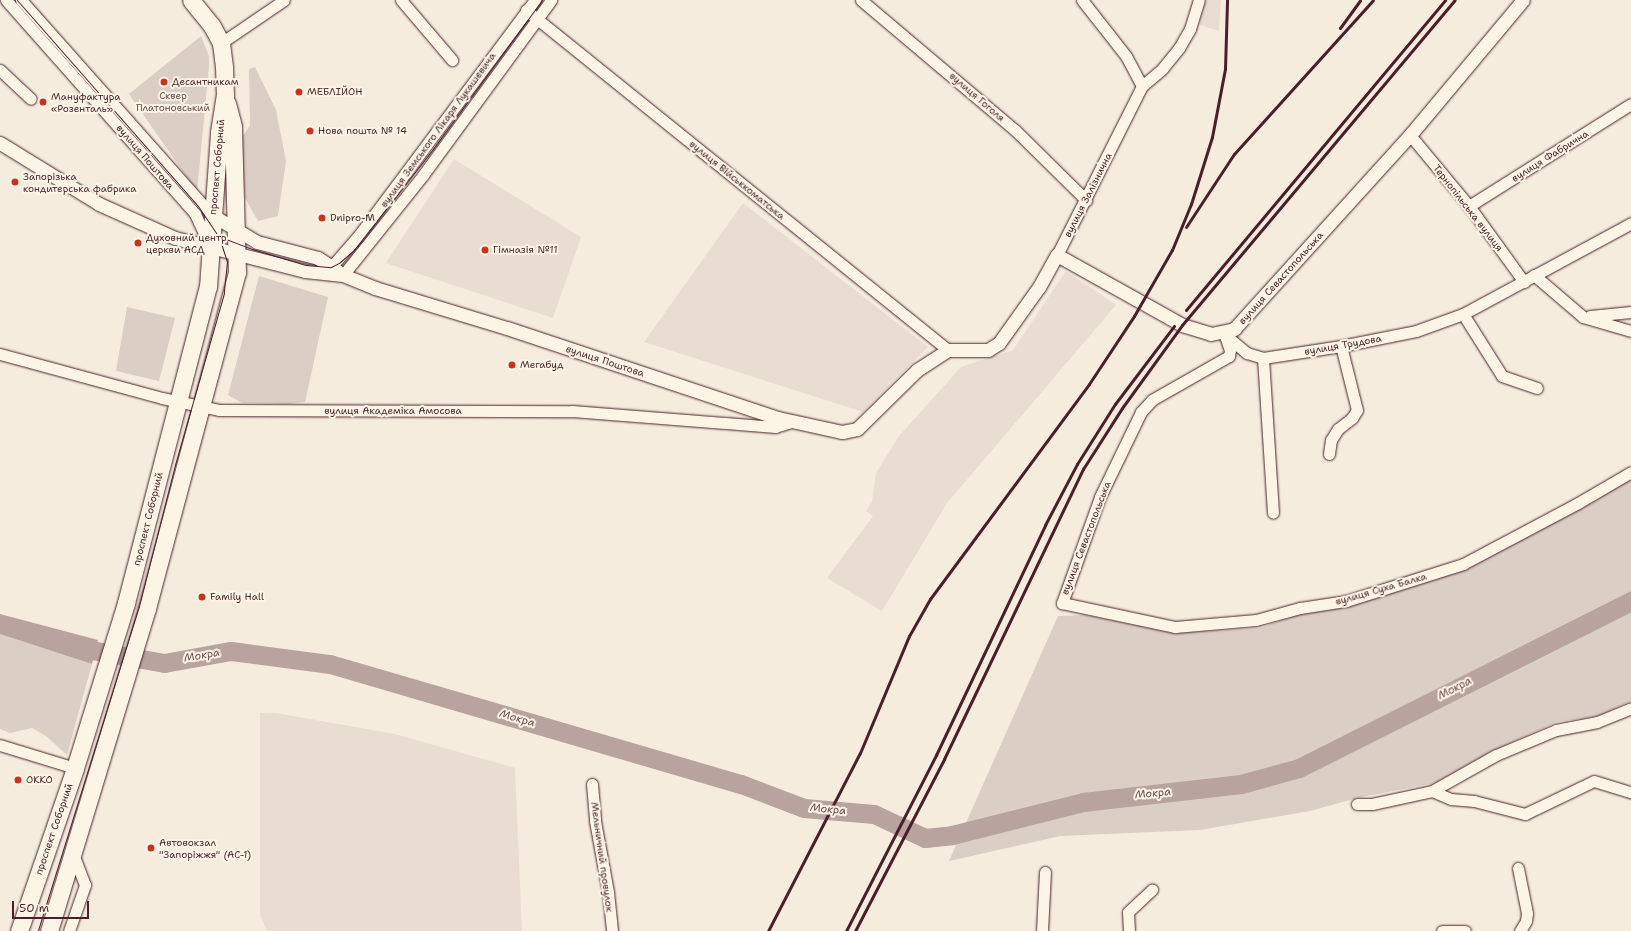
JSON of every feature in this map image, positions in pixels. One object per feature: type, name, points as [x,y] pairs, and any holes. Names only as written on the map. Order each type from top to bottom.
[{"type":"main road","name":"проспект Соборний","points":[[49,931],[74,857],[147,608],[237,272],[237,254],[234,230],[233,126],[225,96],[221,43],[192,0]]},
{"type":"main road","name":"проспект Соборний","points":[[20,931],[75,768],[126,603],[177,401],[208,287],[218,132],[225,96]]},
{"type":"street","name":"вулиця Поштова","points":[[6,0],[194,214],[211,248]]},
{"type":"street","name":"вулиця Поштова","points":[[21,0],[212,215]]},
{"type":"street","points":[[221,43],[284,0]]},
{"type":"street","points":[[401,0],[452,60]]},
{"type":"street","name":"вулиця Земського Лікаря Лукашевича","points":[[325,269],[382,205],[534,0]]},
{"type":"street","name":"вулиця Земського Лікаря Лукашевича","points":[[343,275],[423,175],[551,0]]},
{"type":"street","name":"вулиця Гоголя","points":[[861,0],[1015,130],[1086,200]]},
{"type":"street","points":[[1082,0],[1126,56],[1142,86]]},
{"type":"street","name":"вулиця Залізнична","points":[[948,350],[988,350],[999,343],[1034,294],[1057,254],[1086,200],[1142,86],[1162,69],[1179,48],[1190,29],[1199,0]]},
{"type":"street","name":"вулиця Севастопольська","points":[[1062,603],[1100,497],[1142,412],[1152,400],[1229,356],[1230,350],[1224,333],[1243,322],[1410,135],[1523,0]]},
{"type":"street","name":"вулиця Військкоматська","points":[[526,10],[948,350]]},
{"type":"street","points":[[0,70],[31,100]]},
{"type":"street","name":"вулиця Фабрична","points":[[1468,206],[1631,104]]},
{"type":"street","name":"Тернопільська вулиця","points":[[1410,135],[1468,206],[1524,282]]},
{"type":"street","points":[[0,143],[105,208],[175,238],[237,254],[325,269]]},
{"type":"street","points":[[212,215],[234,230]]},
{"type":"street","name":"вулиця Трудова","points":[[1224,333],[1247,353],[1263,358],[1341,346],[1416,331],[1463,314],[1631,223]]},
{"type":"street","name":"вулиця Поштова","points":[[234,230],[257,242],[318,258],[325,269],[375,288],[507,328],[791,422],[832,432],[857,429],[917,370],[948,350]]},
{"type":"street","points":[[1057,254],[1182,324],[1211,334],[1224,333]]},
{"type":"street","points":[[1534,275],[1583,317],[1631,331]]},
{"type":"street","points":[[1583,317],[1631,312]]},
{"type":"street","points":[[1463,314],[1502,376],[1537,388]]},
{"type":"street","points":[[1329,454],[1331,440],[1338,429],[1352,418],[1357,410],[1341,346]]},
{"type":"street","name":"вулиця Академіка Амосова","points":[[0,354],[201,407],[275,412],[572,411],[774,427],[791,422]]},
{"type":"street","points":[[1263,358],[1273,513]]},
{"type":"street","name":"вулиця Суха Балка","points":[[1062,603],[1175,627],[1256,620],[1300,608],[1346,601],[1463,564],[1578,503],[1631,472]]},
{"type":"street","points":[[1357,804],[1372,804],[1432,791],[1496,755],[1556,730],[1597,722],[1631,708]]},
{"type":"street","points":[[0,745],[75,768]]},
{"type":"street","points":[[1432,791],[1451,799],[1474,801],[1525,814],[1594,781],[1631,792]]},
{"type":"street","name":"Мельничний провулок","points":[[592,784],[595,821],[608,892],[612,931]]},
{"type":"street","points":[[69,931],[85,884],[74,857]]},
{"type":"street","points":[[1518,868],[1527,913],[1526,921],[1520,931]]},
{"type":"street","points":[[1042,931],[1044,872]]},
{"type":"street","points":[[1129,931],[1128,912],[1152,890]]},
{"type":"street","points":[[1442,931],[1465,931]]},
{"type":"shaded area","points":[[1203,0],[1221,0],[1219,31],[1200,25]]},
{"type":"shaded area","name":"Гімназія №11","points":[[454,159],[581,237],[553,318],[386,263]]},
{"type":"shaded area","points":[[743,203],[928,347],[863,412],[644,342]]},
{"type":"shaded area","points":[[1066,271],[1116,305],[947,503],[882,611],[827,578],[873,516],[866,511],[872,502],[876,473],[899,436],[961,367],[1013,350]]},
{"type":"shaded area","points":[[0,614],[98,640],[92,664],[0,634]]},
{"type":"shaded area","points":[[260,713],[276,713],[395,734],[515,768],[522,931],[267,931],[260,915]]},
{"type":"green space","name":"Сквер Платоновський","points":[[201,36],[209,56],[209,66],[197,192],[129,94]]},
{"type":"green space","points":[[255,67],[276,110],[286,161],[278,216],[258,221],[245,198],[241,139],[250,125],[249,69]]},
{"type":"green space","points":[[259,276],[328,297],[305,402],[289,404],[242,403],[228,395]]},
{"type":"green space","points":[[127,307],[175,318],[159,381],[116,371]]},
{"type":"green space","points":[[1631,479],[1631,701],[1599,716],[1557,722],[1492,751],[1435,783],[1357,798],[1310,811],[1200,830],[1060,836],[949,861],[1058,616],[1086,615],[1173,633],[1259,628],[1304,613],[1350,605],[1409,588],[1465,567],[1582,508]]},
{"type":"green space","points":[[0,634],[92,664],[67,755],[46,736],[32,728],[10,733],[0,729]]},
{"type":"waterway","name":"Мокра","points":[[69,646],[164,663],[231,651],[330,664],[741,784],[804,808],[874,814],[925,838],[952,835],[1083,802],[1241,784],[1299,768],[1631,601]]},
{"type":"tram line","points":[[17,0],[198,206],[219,237],[227,262],[224,293],[175,465],[139,606],[38,931]]},
{"type":"tram line","points":[[218,236],[252,249],[306,265],[331,267],[339,263],[353,251],[433,149],[542,0]]},
{"type":"railway","points":[[768,931],[860,753],[909,636],[930,599],[1089,384],[1134,316],[1172,250],[1191,204],[1212,137],[1225,69],[1227,0]]},
{"type":"railway","points":[[1340,28],[1360,0]]},
{"type":"railway","points":[[1186,227],[1234,154],[1373,0]]},
{"type":"railway","points":[[1186,310],[1445,0]]},
{"type":"railway","points":[[855,931],[944,759],[1083,469],[1122,408],[1182,325],[1455,0]]},
{"type":"railway","points":[[846,931],[936,755],[1045,525],[1077,464],[1115,404],[1174,326]]},
{"type":"place","name":"Десантникам","points":[[164,82]]},
{"type":"place","name":"МЕБЛІЙОН","points":[[299,92]]},
{"type":"place","name":"Мануфактура «Розенталь»","points":[[43,102]]},
{"type":"place","name":"Нова пошта № 14","points":[[310,131]]},
{"type":"place","name":"Запорізька кондитерська фабрика","points":[[15,182]]},
{"type":"place","name":"Dnipro-M","points":[[322,218]]},
{"type":"place","name":"Духовний центр церкви АСД","points":[[138,243]]},
{"type":"place","name":"Гімназія №11","points":[[485,250]]},
{"type":"place","name":"Мегабуд","points":[[512,365]]},
{"type":"place","name":"Family Hall","points":[[202,597]]},
{"type":"place","name":"ОККО","points":[[18,780]]},
{"type":"place","name":"Автовокзал \"Запоріжжя\" (АС-1)","points":[[151,848]]}]
